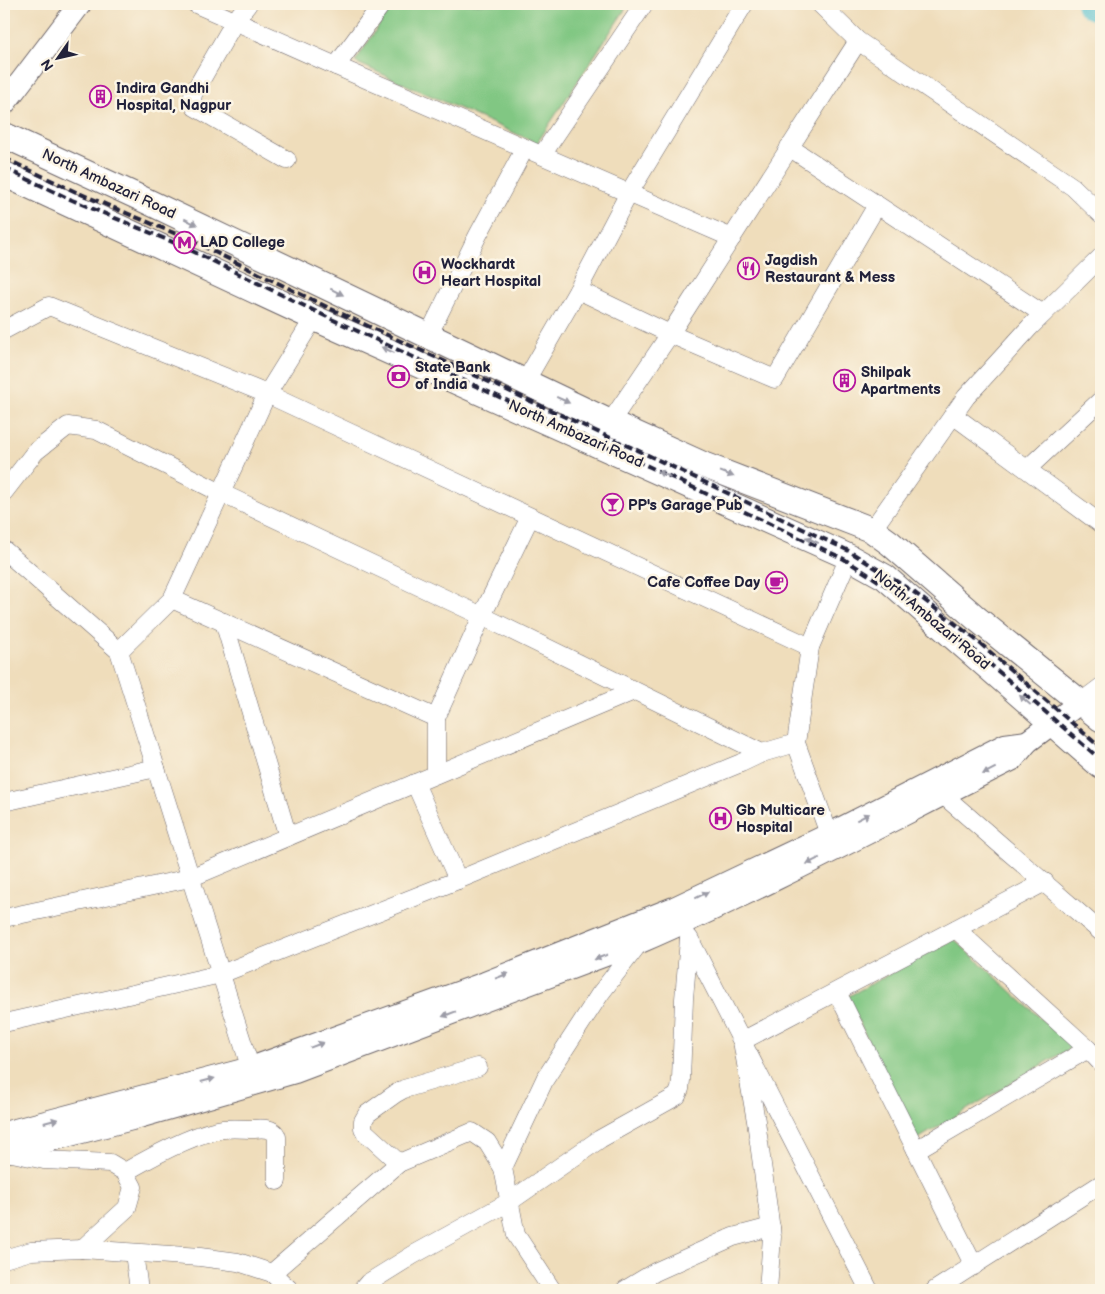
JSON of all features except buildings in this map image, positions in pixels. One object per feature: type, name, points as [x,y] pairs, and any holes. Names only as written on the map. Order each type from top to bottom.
[{"type":"main road","name":"North Ambazari Road","points":[[4,135],[704,465],[872,530],[890,543],[976,618],[1101,719]]},
{"type":"main road","name":"North Ambazari Road","points":[[4,174],[314,318],[849,557],[885,577],[1101,766]]},
{"type":"street","points":[[4,104],[80,4]]},
{"type":"street","points":[[196,4],[732,238]]},
{"type":"street","points":[[248,4],[235,21],[194,94],[192,101],[196,108],[287,160]]},
{"type":"street","points":[[336,66],[382,4]]},
{"type":"street","points":[[542,155],[644,4]]},
{"type":"street","points":[[525,382],[578,290],[629,193],[744,4]]},
{"type":"street","points":[[820,4],[858,40],[1073,187],[1101,214]]},
{"type":"street","points":[[598,444],[610,422],[670,334],[858,40]]},
{"type":"street","points":[[428,336],[478,235],[525,148]]},
{"type":"street","points":[[789,148],[1044,314]]},
{"type":"street","points":[[578,290],[670,334],[775,379],[877,205]]},
{"type":"street","points":[[872,530],[966,397],[1101,256]]},
{"type":"street","points":[[4,330],[49,306],[267,394],[810,647]]},
{"type":"street","points":[[119,651],[172,599],[267,394],[314,318]]},
{"type":"street","points":[[1027,469],[1101,400]]},
{"type":"street","points":[[953,415],[1101,524]]},
{"type":"street","points":[[4,492],[35,452],[68,426],[96,430],[221,493],[482,616],[762,753]]},
{"type":"street","points":[[436,774],[436,718],[482,616],[530,517]]},
{"type":"street","points":[[4,550],[119,651],[220,974],[254,1076]]},
{"type":"street","points":[[832,842],[796,743],[810,647],[849,557]]},
{"type":"street","points":[[172,599],[436,718]]},
{"type":"street","points":[[224,622],[288,837]]},
{"type":"street","points":[[832,842],[942,794],[1013,759],[1027,742],[1101,687]]},
{"type":"street","points":[[4,918],[190,878],[634,691]]},
{"type":"street","points":[[254,1076],[295,1072],[640,942],[682,924],[1005,745],[1027,742]]},
{"type":"street","points":[[4,1023],[220,974],[458,880],[741,764],[762,753],[796,743]]},
{"type":"street","points":[[4,802],[156,768]]},
{"type":"street","points":[[415,783],[458,880]]},
{"type":"street","points":[[942,794],[1101,932]]},
{"type":"street","points":[[742,1041],[1045,882]]},
{"type":"street","points":[[682,924],[870,1290]]},
{"type":"street","points":[[4,1146],[254,1076],[485,983],[682,924]]},
{"type":"street","points":[[362,1290],[368,1283],[413,1255],[509,1202],[600,1139],[677,1096],[681,1080],[684,999],[682,924]]},
{"type":"street","points":[[956,929],[1101,1062]]},
{"type":"street","points":[[503,1168],[545,1079],[600,994],[640,942]]},
{"type":"street","points":[[837,992],[974,1266]]},
{"type":"street","points":[[742,1041],[756,1121],[771,1227],[768,1290]]},
{"type":"street","points":[[916,1150],[1088,1049]]},
{"type":"street","points":[[399,1163],[363,1128],[363,1121],[367,1114],[404,1089],[478,1067]]},
{"type":"street","points":[[125,1172],[160,1153],[203,1135],[223,1129],[258,1128],[271,1130],[277,1138],[277,1181]]},
{"type":"street","points":[[272,1273],[399,1163],[472,1132],[487,1142],[503,1168],[516,1235],[552,1290]]},
{"type":"street","points":[[4,1146],[44,1160],[110,1163],[125,1172],[133,1186],[127,1208],[82,1249]]},
{"type":"street","points":[[935,1290],[1101,1184]]},
{"type":"street","points":[[625,1290],[655,1272],[733,1237],[771,1227]]},
{"type":"street","points":[[4,1259],[31,1251],[82,1249],[200,1257],[238,1262],[272,1273],[290,1290]]},
{"type":"street","points":[[134,1254],[139,1290]]},
{"type":"green space","points":[[393,4],[617,4],[626,8],[537,143],[355,62]]},
{"type":"green space","points":[[954,939],[1072,1047],[916,1140],[847,997]]},
{"type":"waterway","points":[[1091,4],[1101,8]]},
{"type":"railway","points":[[4,158],[76,192],[186,238],[329,308],[654,458],[849,551],[915,593],[975,639],[1101,748]]},
{"type":"railway","points":[[4,168],[72,200],[182,246],[325,316],[844,559],[910,601],[969,646],[1101,760]]},
{"type":"place","name":"Indira Gandhi Hospital, Nagpur","points":[[100,97]]},
{"type":"place","name":"LAD College","points":[[184,242]]},
{"type":"place","name":"Jagdish Restaurant & Mess","points":[[749,269]]},
{"type":"place","name":"Wockhardt Heart Hospital","points":[[425,273]]},
{"type":"place","name":"State Bank of India","points":[[399,376]]},
{"type":"place","name":"Shilpak Apartments","points":[[845,381]]},
{"type":"place","name":"PP's Garage Pub","points":[[612,505]]},
{"type":"place","name":"Cafe Coffee Day","points":[[776,582]]},
{"type":"place","name":"Gb Multicare Hospital","points":[[720,819]]}]
